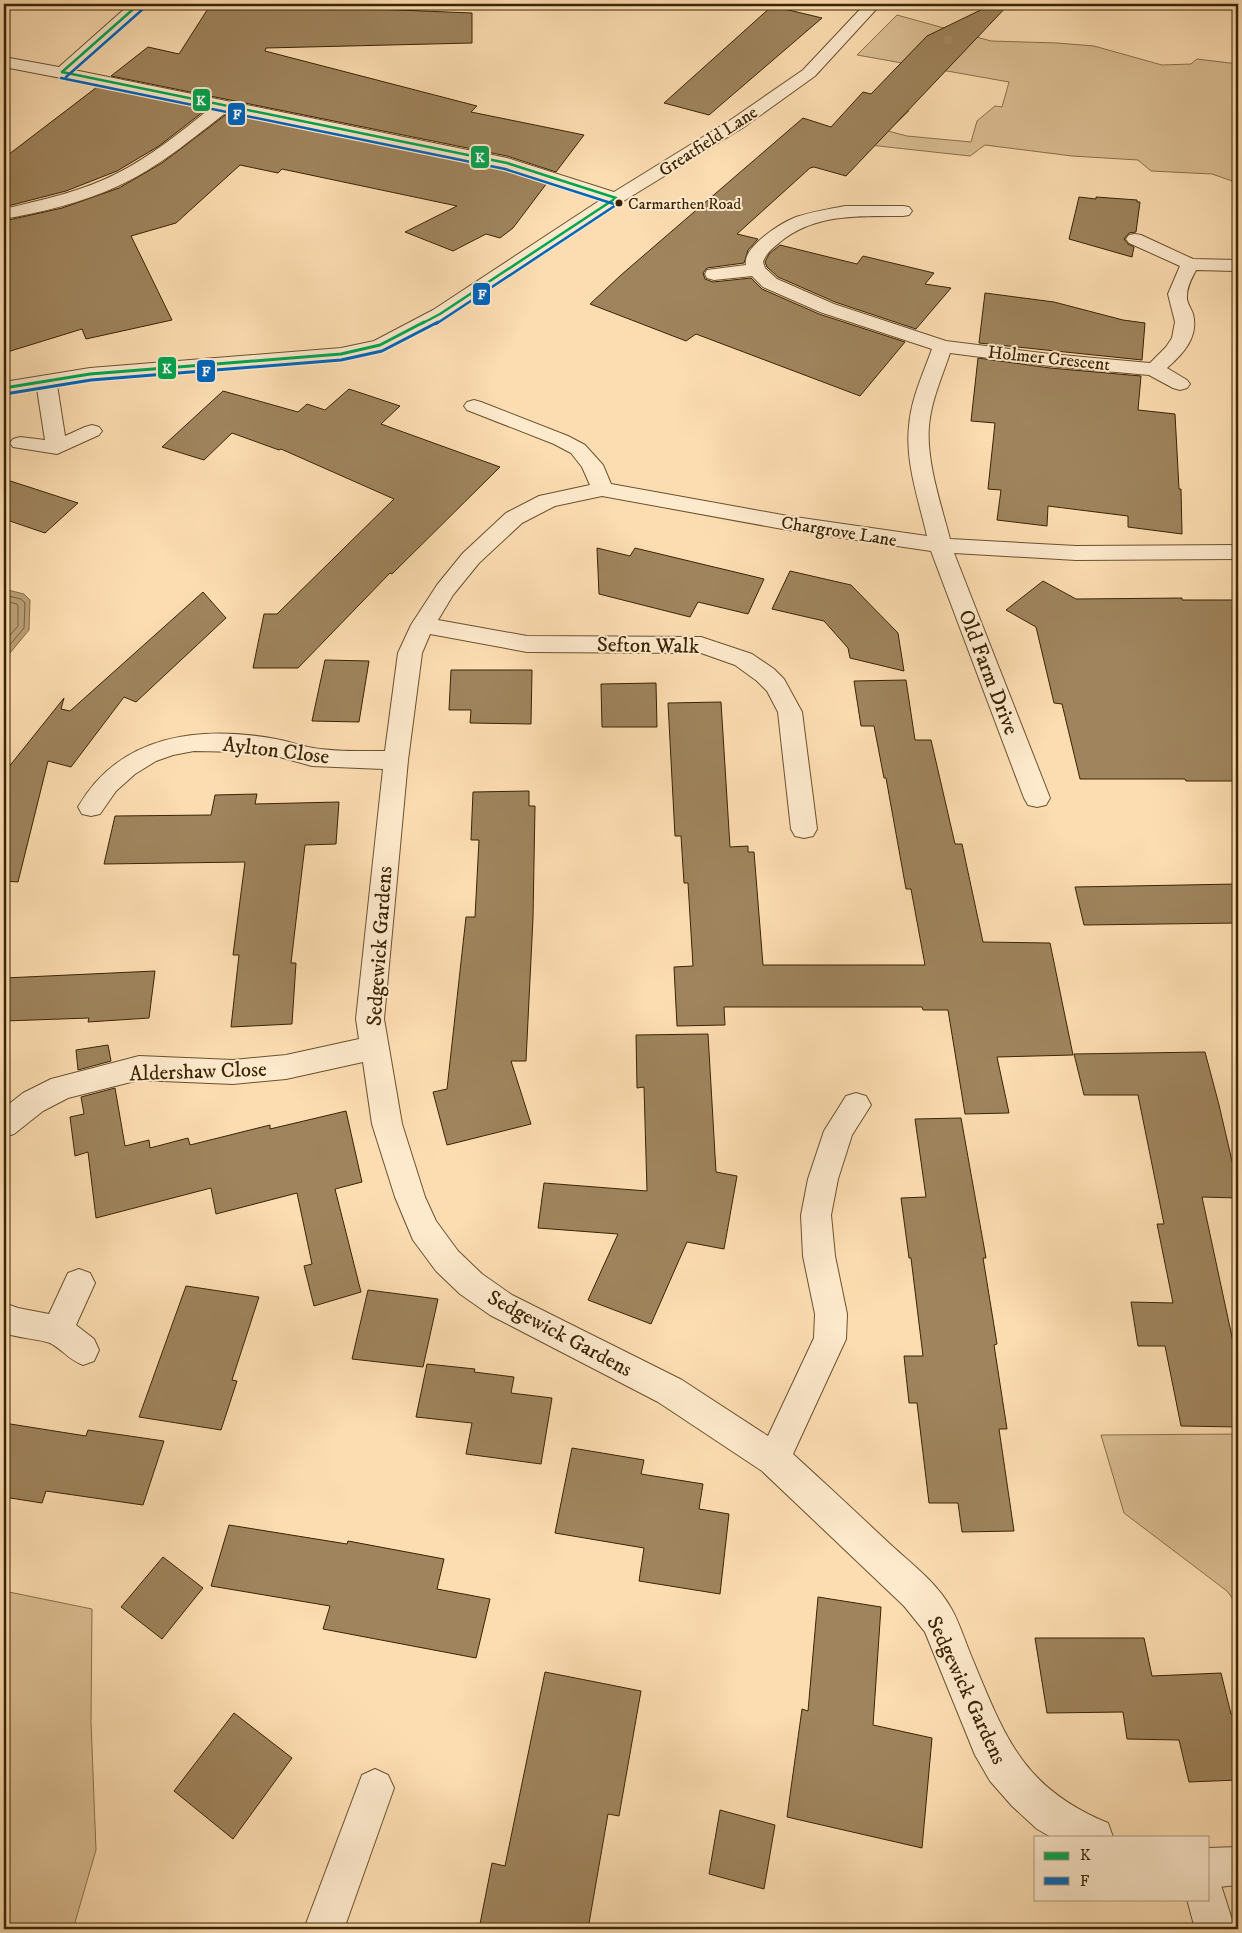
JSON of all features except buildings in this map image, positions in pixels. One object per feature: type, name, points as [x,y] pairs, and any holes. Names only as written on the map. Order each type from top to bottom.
[{"type":"street","points":[[62,72],[139,4]]},
{"type":"street","name":"Greatfield Lane","points":[[4,388],[90,374],[341,354],[380,344],[440,314],[616,198],[738,123],[809,73],[873,4]]},
{"type":"street","points":[[4,62],[62,72],[506,163],[616,198]]},
{"type":"street","points":[[4,214],[58,202],[111,183],[154,158],[225,105]]},
{"type":"street","points":[[832,196],[845,211]]},
{"type":"street","points":[[714,274],[756,270],[754,262],[756,255],[772,238],[802,221],[845,211],[903,211]]},
{"type":"street","points":[[1135,239],[1190,264],[1235,265]]},
{"type":"street","points":[[1154,369],[1175,351],[1182,340],[1184,327],[1183,313],[1177,298],[1178,290],[1190,264]]},
{"type":"street","name":"Holmer Crescent","points":[[756,270],[770,283],[826,308],[943,346],[1050,360],[1154,369],[1180,384]]},
{"type":"street","points":[[940,546],[920,458],[917,430],[922,403],[943,346]]},
{"type":"street","points":[[46,381],[57,448]]},
{"type":"street","points":[[474,406],[561,440],[578,449],[592,465],[602,490]]},
{"type":"street","points":[[20,443],[57,448],[92,431]]},
{"type":"street","name":"Chargrove Lane","points":[[602,490],[788,523],[940,546],[1076,553],[1238,552]]},
{"type":"street","name":"Sedgewick Gardens","points":[[602,490],[547,500],[514,518],[471,558],[444,590],[423,625],[410,653],[396,760],[370,1019],[373,1048],[387,1124],[410,1197],[424,1230],[447,1261],[471,1284],[501,1305],[670,1392],[774,1459],[917,1593],[938,1620],[988,1742],[1003,1768],[1025,1793],[1051,1815],[1080,1832],[1091,1836]]},
{"type":"street","name":"Old Farm Drive","points":[[940,546],[1037,798]]},
{"type":"street","name":"Sefton Walk","points":[[423,625],[527,644],[702,644],[724,650],[744,659],[762,671],[774,683],[784,697],[790,712],[804,829]]},
{"type":"street","name":"Aylton Close","points":[[91,807],[111,778],[126,766],[143,756],[188,742],[245,743],[274,747],[301,755],[362,760],[396,760]]},
{"type":"street","name":"Aldershaw Close","points":[[4,1125],[33,1102],[61,1088],[139,1068],[233,1072],[286,1067],[373,1048]]},
{"type":"street","points":[[774,1459],[830,1339],[831,1314],[819,1256],[816,1215],[823,1179],[839,1131],[856,1105]]},
{"type":"street","points":[[58,1330],[79,1283]]},
{"type":"street","points":[[4,1318],[58,1330],[83,1350]]},
{"type":"street","points":[[324,1929],[375,1788]]},
{"type":"street","points":[[1210,1868],[1238,1866]]},
{"type":"street","points":[[1207,1900],[1215,1929]]},
{"type":"shaded area","points":[[897,15],[991,41],[1094,46],[1162,65],[1191,64],[1197,59],[1238,64],[1238,183],[1212,174],[1151,171],[1138,160],[1072,156],[985,145],[970,156],[851,143],[888,108],[909,111],[888,131],[907,136],[971,142],[977,121],[995,106],[1002,107],[1009,82],[857,55]]},
{"type":"shaded area","points":[[1238,1434],[1238,1606],[1227,1591],[1124,1513],[1101,1435]]},
{"type":"shaded area","points":[[4,1591],[92,1609],[91,1721],[96,1850],[73,1929],[4,1929]]},
{"type":"water","points":[[4,589],[24,594],[30,600],[29,630],[5,659]]},
{"type":"transit line","name":"K","points":[[62,72],[139,4]]},
{"type":"transit line","name":"F","points":[[66,77],[143,9]]},
{"type":"transit line","name":"K","points":[[62,72],[507,163],[616,198]]},
{"type":"transit line","name":"F","points":[[61,78],[505,169],[614,204]]},
{"type":"transit line","name":"K","points":[[4,388],[90,374],[341,354],[380,345],[440,314],[616,198]]},
{"type":"transit line","name":"F","points":[[5,394],[91,380],[341,360],[382,351],[443,320],[619,203]]},
{"type":"place","name":"Carmarthen Road","points":[[619,203]]}]
